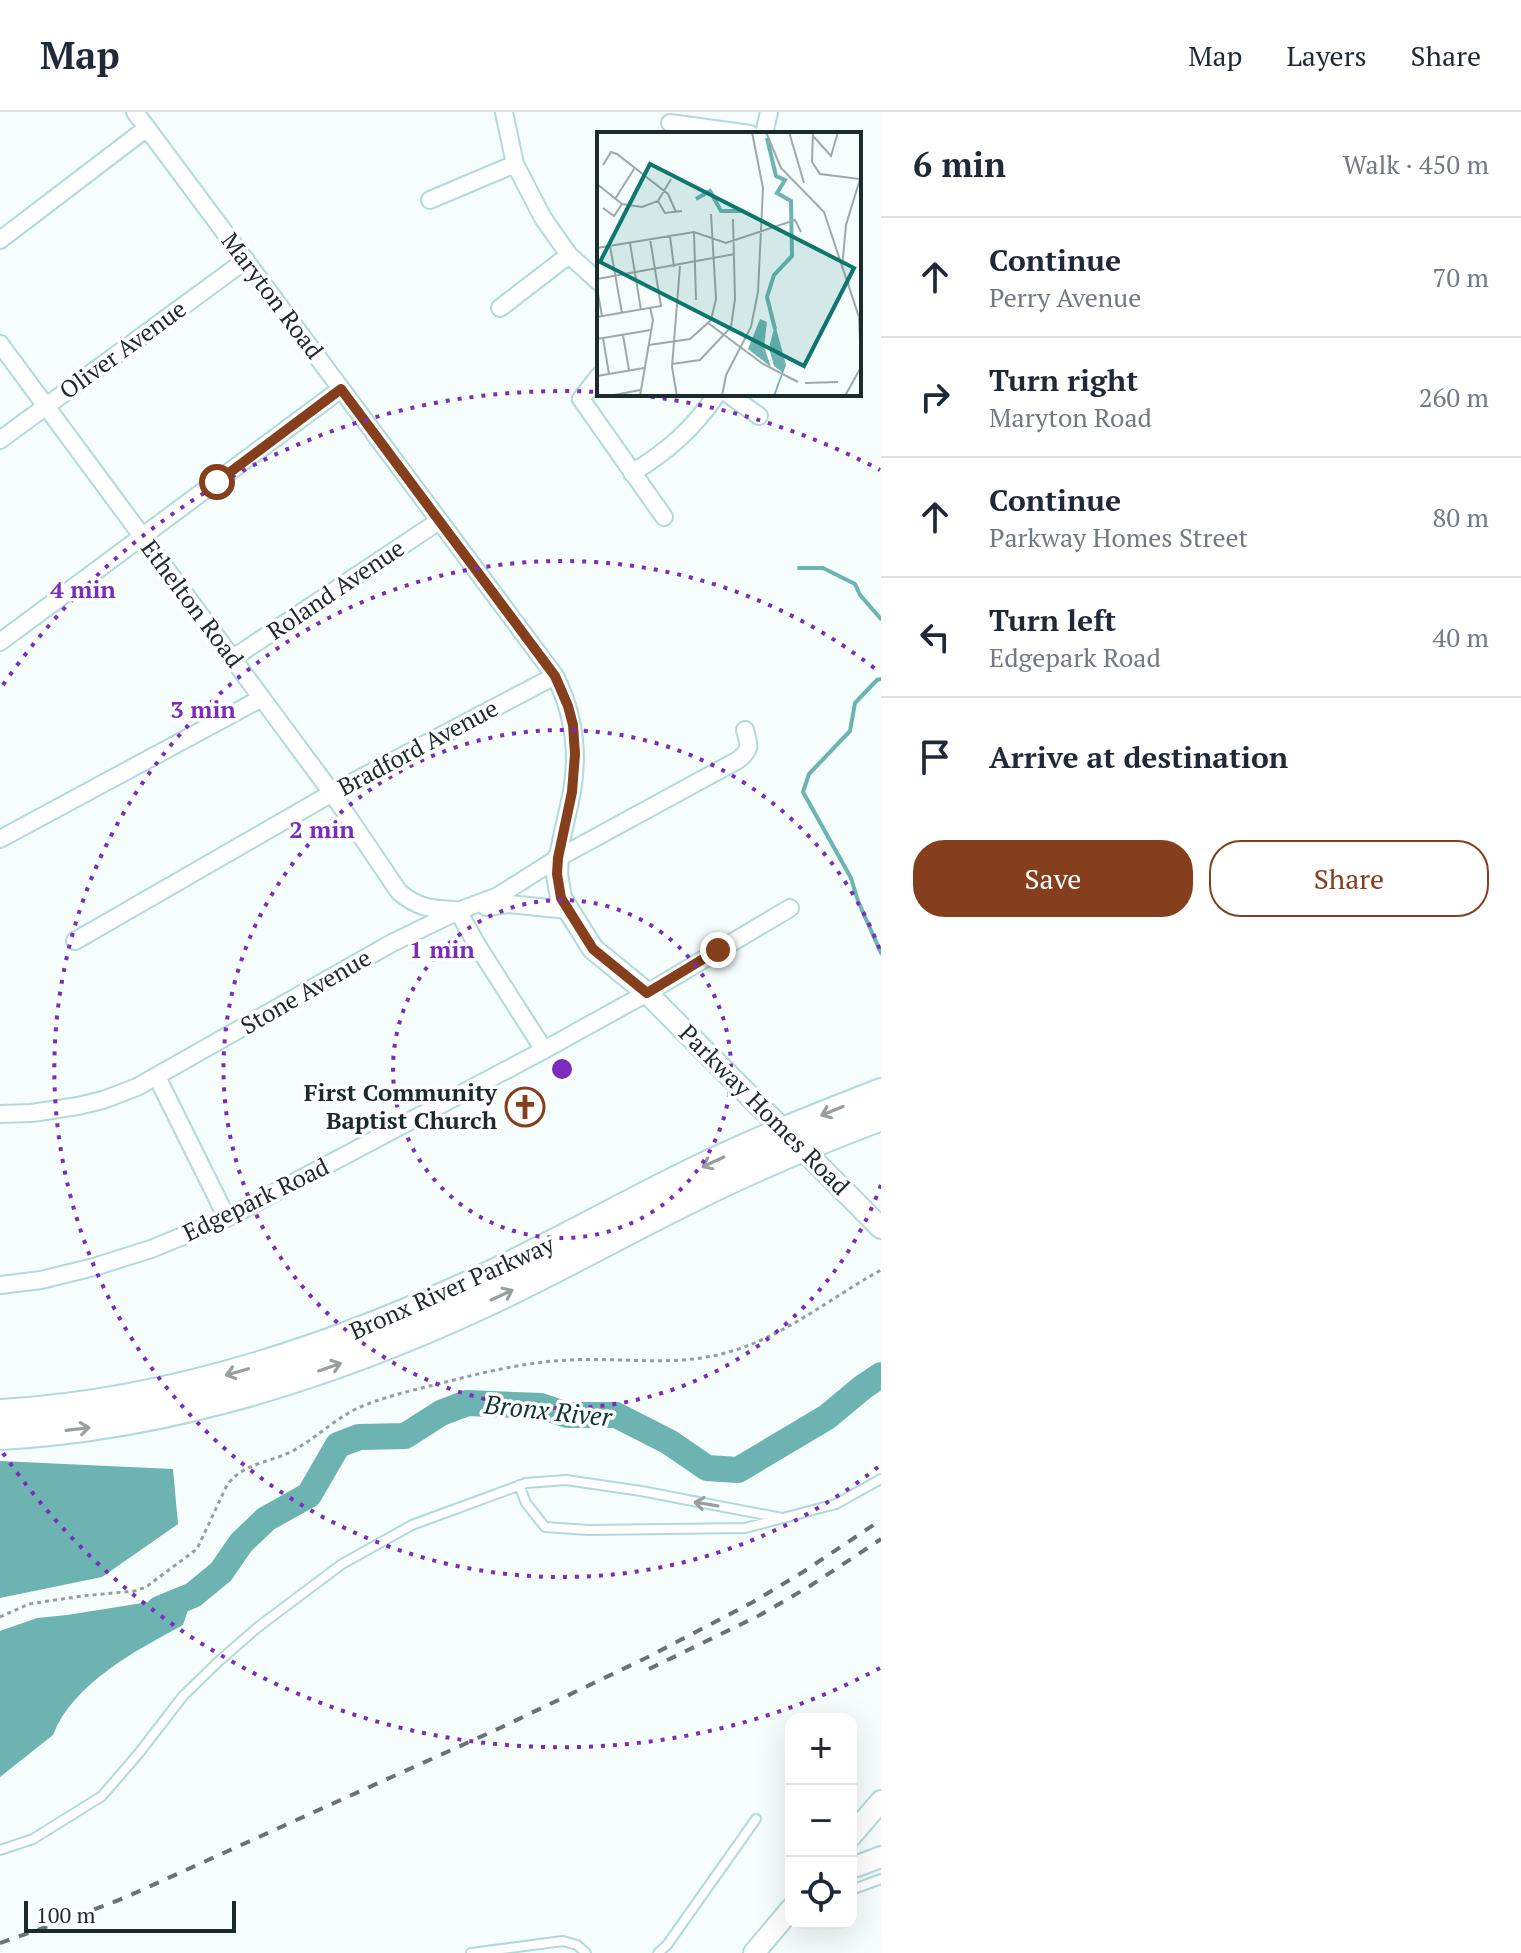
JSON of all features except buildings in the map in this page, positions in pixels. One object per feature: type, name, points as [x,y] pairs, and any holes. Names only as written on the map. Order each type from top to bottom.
[{"type":"highway","name":"Bronx River Parkway","points":[[0,1436],[82,1428],[159,1415],[235,1397],[334,1365],[419,1332],[478,1307],[686,1201],[881,1092]]},
{"type":"highway","name":"Bronx River Parkway","points":[[0,1413],[141,1395],[216,1377],[315,1347],[471,1284],[690,1173],[793,1139],[881,1117]]},
{"type":"street","name":"Maryton Road","points":[[135,112],[555,676],[573,725],[575,754],[572,792],[558,858]]},
{"type":"street","points":[[504,112],[515,164],[543,218],[569,255],[597,280]]},
{"type":"street","points":[[764,132],[769,112]]},
{"type":"street","points":[[670,123],[735,132]]},
{"type":"street","points":[[0,240],[147,128]]},
{"type":"street","points":[[430,200],[515,164]]},
{"type":"street","points":[[500,308],[569,255]]},
{"type":"street","name":"Oliver Avenue","points":[[0,440],[246,260]]},
{"type":"street","name":"Ethelton Road","points":[[0,344],[332,793],[399,892],[409,901],[427,908],[458,911]]},
{"type":"street","points":[[597,379],[581,399],[664,517]]},
{"type":"street","points":[[0,642],[341,389]]},
{"type":"street","points":[[632,473],[662,454],[683,435],[702,417],[716,396]]},
{"type":"street","points":[[731,396],[759,416]]},
{"type":"street","name":"Roland Avenue","points":[[233,658],[439,521]]},
{"type":"street","name":"Bradford Avenue","points":[[75,941],[332,793],[555,676]]},
{"type":"street","points":[[0,839],[262,698]]},
{"type":"street","name":"Stone Avenue","points":[[0,1114],[78,1106],[103,1100],[157,1077],[392,943],[458,911],[498,896],[558,858],[738,760],[747,753],[749,745],[745,730]]},
{"type":"street","name":"Parkway Homes Road","points":[[558,858],[561,898],[593,949],[647,993],[881,1228]]},
{"type":"street","points":[[544,1050],[458,911],[509,904],[568,910]]},
{"type":"street","name":"Edgepark Road","points":[[0,1285],[41,1280],[94,1267],[151,1249],[227,1218],[544,1050],[790,908]]},
{"type":"street","points":[[157,1077],[227,1218]]},
{"type":"street","points":[[857,1829],[881,1801]]},
{"type":"street","points":[[857,1866],[881,1857]]},
{"type":"street","points":[[754,1953],[785,1916]]},
{"type":"lane","points":[[519,1485],[526,1503],[545,1527],[588,1530],[745,1528],[836,1504],[881,1479]]},
{"type":"lane","points":[[0,1850],[33,1839],[102,1796],[183,1696],[258,1627],[342,1564],[412,1525],[519,1485],[566,1480],[782,1518]]},
{"type":"lane","points":[[658,1953],[756,1819]]},
{"type":"lane","points":[[857,1888],[881,1879]]},
{"type":"lane","points":[[471,1953],[563,1941],[577,1945],[586,1953]]},
{"type":"path","points":[[0,1617],[29,1604],[146,1587],[197,1549],[234,1476],[258,1463],[288,1454],[340,1418],[369,1403],[483,1373],[555,1361],[669,1361],[731,1352],[777,1332],[881,1270]]},
{"type":"water","points":[[0,1461],[173,1469],[178,1524],[102,1577],[0,1598]]},
{"type":"water","points":[[193,1595],[183,1625],[127,1657],[91,1684],[62,1716],[53,1735],[0,1777],[0,1631],[37,1618]]},
{"type":"waterway","points":[[799,568],[823,568],[855,584],[860,595],[881,619]]},
{"type":"waterway","points":[[881,679],[855,703],[850,731],[809,774],[803,792],[851,878],[881,953]]},
{"type":"waterway","name":"Bronx River","points":[[159,1609],[193,1595],[221,1572],[241,1543],[266,1519],[309,1495],[338,1445],[359,1437],[405,1436],[441,1413],[467,1403],[541,1406],[567,1415],[616,1415],[669,1442],[707,1468],[738,1470],[827,1417],[881,1375]]},
{"type":"railway","points":[[0,1943],[124,1898],[500,1728],[648,1657],[753,1602],[881,1520]]},
{"type":"railway","points":[[649,1669],[760,1615],[881,1539]]},
{"type":"place","name":"First Community Baptist Church","points":[[525,1107]]},
{"type":"route","points":[[217,482],[341,389],[555,676],[564,693],[573,725],[575,754],[572,792],[560,844],[557,874],[561,898],[593,949],[647,993],[718,950]]}]
